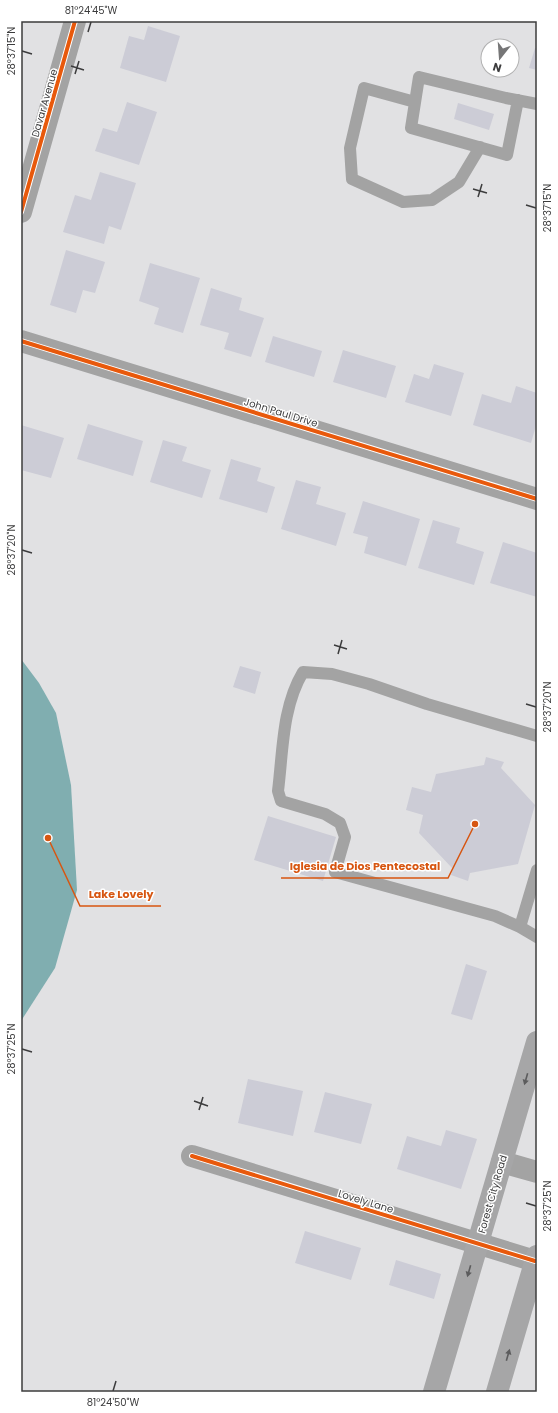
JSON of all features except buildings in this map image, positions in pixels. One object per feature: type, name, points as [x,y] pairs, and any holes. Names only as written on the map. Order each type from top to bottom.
[{"type":"main road","name":"Forest City Road","points":[[434,1392],[537,1042]]},
{"type":"main road","points":[[497,1392],[531,1296],[536,1258]]},
{"type":"street","name":"Davar Avenue","points":[[21,212],[28,163],[75,21]]},
{"type":"street","name":"John Paul Drive","points":[[21,341],[537,499]]},
{"type":"street","name":"Lovely Lane","points":[[192,1156],[478,1244],[536,1258]]},
{"type":"street","points":[[502,1162],[537,1172]]},
{"type":"lane","points":[[518,100],[507,155],[411,128],[419,77],[537,104]]},
{"type":"lane","points":[[415,102],[364,88],[350,148],[352,179],[403,202],[432,200],[459,182],[480,147]]},
{"type":"lane","points":[[537,736],[427,704],[369,684],[332,674],[303,672],[295,684],[288,706],[278,791],[281,801],[325,814],[340,823],[345,837],[335,872],[495,916],[520,927],[537,937]]},
{"type":"lane","points":[[520,927],[537,870]]},
{"type":"water","points":[[21,659],[39,683],[56,713],[71,785],[77,890],[55,968],[21,1021]]},
{"type":"cycle path","points":[[21,212],[75,21]]},
{"type":"cycle path","points":[[21,341],[537,499]]},
{"type":"cycle path","points":[[192,1156],[535,1261]]},
{"type":"place","name":"Iglesia de Dios Pentecostal","points":[[475,824]]},
{"type":"place","name":"Lake Lovely","points":[[48,838]]}]
